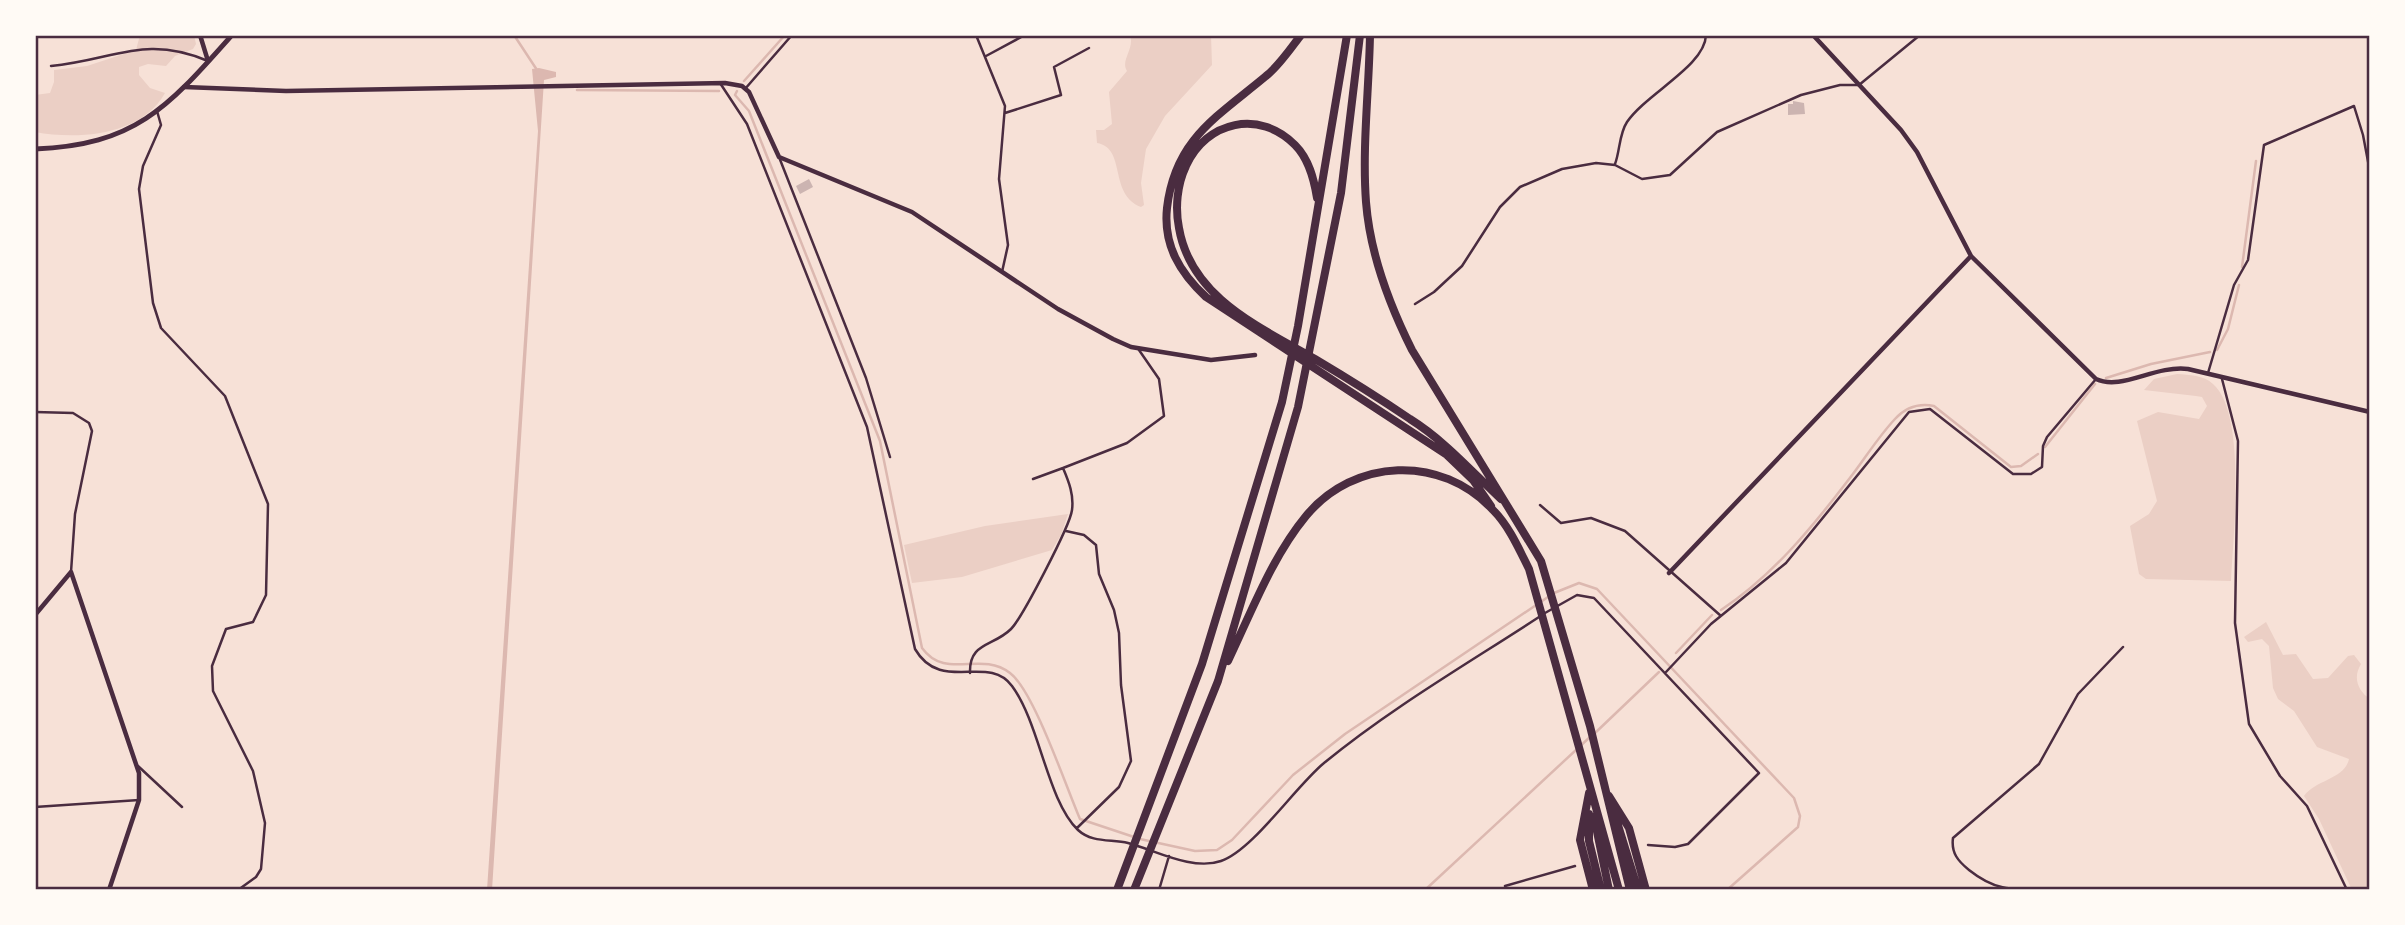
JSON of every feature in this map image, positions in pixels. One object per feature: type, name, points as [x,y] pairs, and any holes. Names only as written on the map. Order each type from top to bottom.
[{"type":"highway","points":[[1301,35],[1268,75],[1220,113],[1192,140],[1181,158],[1172,176],[1166,216],[1172,251],[1180,269],[1206,297],[1447,455],[1482,491],[1520,550],[1536,591],[1619,890]]},
{"type":"highway","points":[[1311,251],[1347,35]]},
{"type":"highway","points":[[1134,890],[1218,681],[1298,407],[1341,193],[1360,35]]},
{"type":"highway","points":[[1370,35],[1366,202],[1382,281],[1394,314],[1412,350],[1541,561],[1587,715],[1630,890]]},
{"type":"highway","points":[[1117,890],[1144,825],[1202,664],[1282,402],[1298,326],[1319,205],[1311,170],[1295,145],[1265,126],[1231,124],[1201,143],[1185,166],[1177,220],[1186,255],[1207,288],[1222,303],[1445,442],[1511,509]]},
{"type":"highway","points":[[1218,681],[1291,538],[1306,516],[1337,487],[1354,477],[1383,470],[1428,472],[1463,486],[1493,509]]},
{"type":"highway","points":[[1590,790],[1580,841],[1592,890]]},
{"type":"highway","points":[[1590,790],[1589,841],[1601,890]]},
{"type":"highway","points":[[1590,790],[1599,852],[1609,890]]},
{"type":"highway","points":[[1605,790],[1620,828],[1638,890]]},
{"type":"highway","points":[[1605,790],[1629,828],[1646,890]]},
{"type":"street","points":[[200,35],[208,61]]},
{"type":"street","points":[[221,47],[225,35]]},
{"type":"street","points":[[35,149],[66,148],[105,141],[140,124],[184,88],[232,35]]},
{"type":"street","points":[[1813,35],[1884,108],[1917,152],[1971,256],[2096,379],[2120,383],[2149,372],[2174,367],[2370,412]]},
{"type":"street","points":[[184,88],[286,91],[720,83],[745,89],[754,101],[779,158],[912,212],[1096,331],[1138,348],[1211,360],[1255,355]]},
{"type":"street","points":[[1669,573],[1971,256]]},
{"type":"street","points":[[35,615],[71,572]]},
{"type":"street","points":[[71,572],[136,764],[139,800],[109,890]]},
{"type":"lane","points":[[745,89],[792,35]]},
{"type":"lane","points":[[976,35],[1003,99],[999,179],[1008,245],[1002,272]]},
{"type":"lane","points":[[986,56],[1025,35]]},
{"type":"lane","points":[[1615,166],[1625,125],[1654,92],[1697,59],[1706,35]]},
{"type":"lane","points":[[1415,304],[1455,275],[1500,207],[1520,187],[1581,164],[1615,166],[1636,178],[1663,177],[1675,171],[1707,138],[1731,125],[1801,95],[1840,85],[1859,85],[1920,35]]},
{"type":"lane","points":[[51,66],[90,62],[131,48],[144,47],[172,48],[208,61]]},
{"type":"lane","points":[[1004,113],[1061,95],[1054,67],[1089,48]]},
{"type":"lane","points":[[720,83],[747,124],[867,427],[915,649],[929,667],[942,672],[994,673],[1010,683],[1032,725],[1065,812],[1079,829],[1091,838],[1127,843],[1207,864],[1228,857],[1322,764],[1577,594],[1587,595],[1601,603],[1759,773],[1688,844],[1675,847],[1648,845]]},
{"type":"lane","points":[[2208,373],[2234,285],[2247,264],[2264,145],[2354,106],[2361,125],[2370,172]]},
{"type":"lane","points":[[157,111],[161,125],[143,166],[139,189],[156,316],[172,340],[225,396],[269,512],[266,595],[253,622],[226,629],[211,674],[216,700],[253,771],[265,823],[261,869],[257,877],[238,890]]},
{"type":"lane","points":[[779,158],[866,377],[890,457]]},
{"type":"lane","points":[[1033,479],[1127,443],[1164,416],[1159,379],[1138,348]]},
{"type":"lane","points":[[2221,376],[2238,441],[2235,623],[2249,724],[2280,776],[2307,806],[2347,890]]},
{"type":"lane","points":[[1666,672],[1721,616],[1786,563],[1909,412],[1930,409],[2012,474],[2031,474],[2042,467],[2043,446],[2047,437],[2096,379]]},
{"type":"lane","points":[[35,412],[73,413],[89,423],[92,431],[75,514],[71,572]]},
{"type":"lane","points":[[970,671],[970,660],[975,652],[1014,625],[1066,531],[1073,507],[1072,492],[1063,468]]},
{"type":"lane","points":[[1540,505],[1561,523],[1591,518],[1625,531],[1669,573],[1721,616]]},
{"type":"lane","points":[[1066,531],[1084,535],[1096,545],[1099,574],[1114,610],[1119,633],[1121,685],[1131,749],[1126,778],[1079,829]]},
{"type":"lane","points":[[2069,890],[2002,889],[1985,883],[1958,860],[1953,838],[2039,764],[2078,694],[2123,647]]},
{"type":"lane","points":[[136,764],[182,807]]},
{"type":"lane","points":[[35,807],[139,800]]},
{"type":"lane","points":[[1160,890],[1169,856]]},
{"type":"lane","points":[[1506,890],[1505,886],[1575,866]]},
{"type":"shaded area","points":[[140,35],[194,35],[196,44],[193,49],[175,56],[166,66],[148,64],[139,67],[139,75],[150,88],[165,93],[154,107],[141,118],[107,132],[70,135],[35,132],[35,95],[50,93],[54,70],[87,66],[136,50]]},
{"type":"shaded area","points":[[1130,35],[1211,35],[1212,65],[1165,116],[1146,149],[1141,183],[1144,205],[1141,207],[1131,201],[1124,192],[1112,153],[1097,143],[1096,130],[1104,130],[1112,124],[1109,92],[1127,71],[1125,63],[1131,45]]},
{"type":"shaded area","points":[[532,69],[556,72],[556,77],[544,80],[492,890],[487,890],[538,131]]},
{"type":"shaded area","points":[[2177,374],[2201,377],[2213,384],[2224,399],[2230,421],[2236,477],[2231,581],[2146,579],[2139,574],[2130,526],[2149,514],[2157,501],[2137,421],[2158,412],[2199,419],[2207,406],[2202,397],[2144,390],[2154,379]]},
{"type":"shaded area","points":[[1068,514],[1061,535],[1052,550],[962,577],[912,583],[904,545],[985,526]]},
{"type":"shaded area","points":[[2266,622],[2283,655],[2296,654],[2313,679],[2328,678],[2348,656],[2354,655],[2361,664],[2357,674],[2358,683],[2362,692],[2370,699],[2370,890],[2352,890],[2319,819],[2304,796],[2315,786],[2342,771],[2349,759],[2317,747],[2294,711],[2278,699],[2273,688],[2269,646],[2262,639],[2248,642],[2244,637]]},
{"type":"building","points":[[1793,101],[1804,103],[1805,114],[1788,115],[1788,104],[1793,104]]},
{"type":"building","points":[[809,179],[813,187],[800,194],[796,186]]},
{"type":"waterway","points":[[514,35],[537,70]]},
{"type":"waterway","points":[[744,81],[785,35]]},
{"type":"waterway","points":[[577,90],[719,91]]},
{"type":"waterway","points":[[737,91],[735,95],[749,111],[880,441],[922,648],[931,658],[942,663],[987,664],[1010,673],[1019,683],[1039,719],[1080,819],[1134,837]]},
{"type":"waterway","points":[[2242,267],[2256,161]]},
{"type":"waterway","points":[[2217,350],[2228,329],[2239,285]]},
{"type":"waterway","points":[[2106,378],[2151,364],[2210,352]]},
{"type":"waterway","points":[[2045,447],[2095,384]]},
{"type":"waterway","points":[[1721,610],[1757,583],[1789,552],[1832,501],[1888,426],[1908,409],[1923,405],[1934,406],[2011,467],[2021,466],[2038,454]]},
{"type":"waterway","points":[[1554,593],[1579,583],[1597,589],[1794,798],[1800,816],[1798,827],[1727,890]]},
{"type":"waterway","points":[[1140,839],[1195,851],[1217,850],[1232,840],[1293,775],[1345,734],[1548,597]]},
{"type":"waterway","points":[[1676,653],[1712,615]]},
{"type":"waterway","points":[[1595,733],[1659,672]]},
{"type":"waterway","points":[[1425,890],[1590,737]]}]
